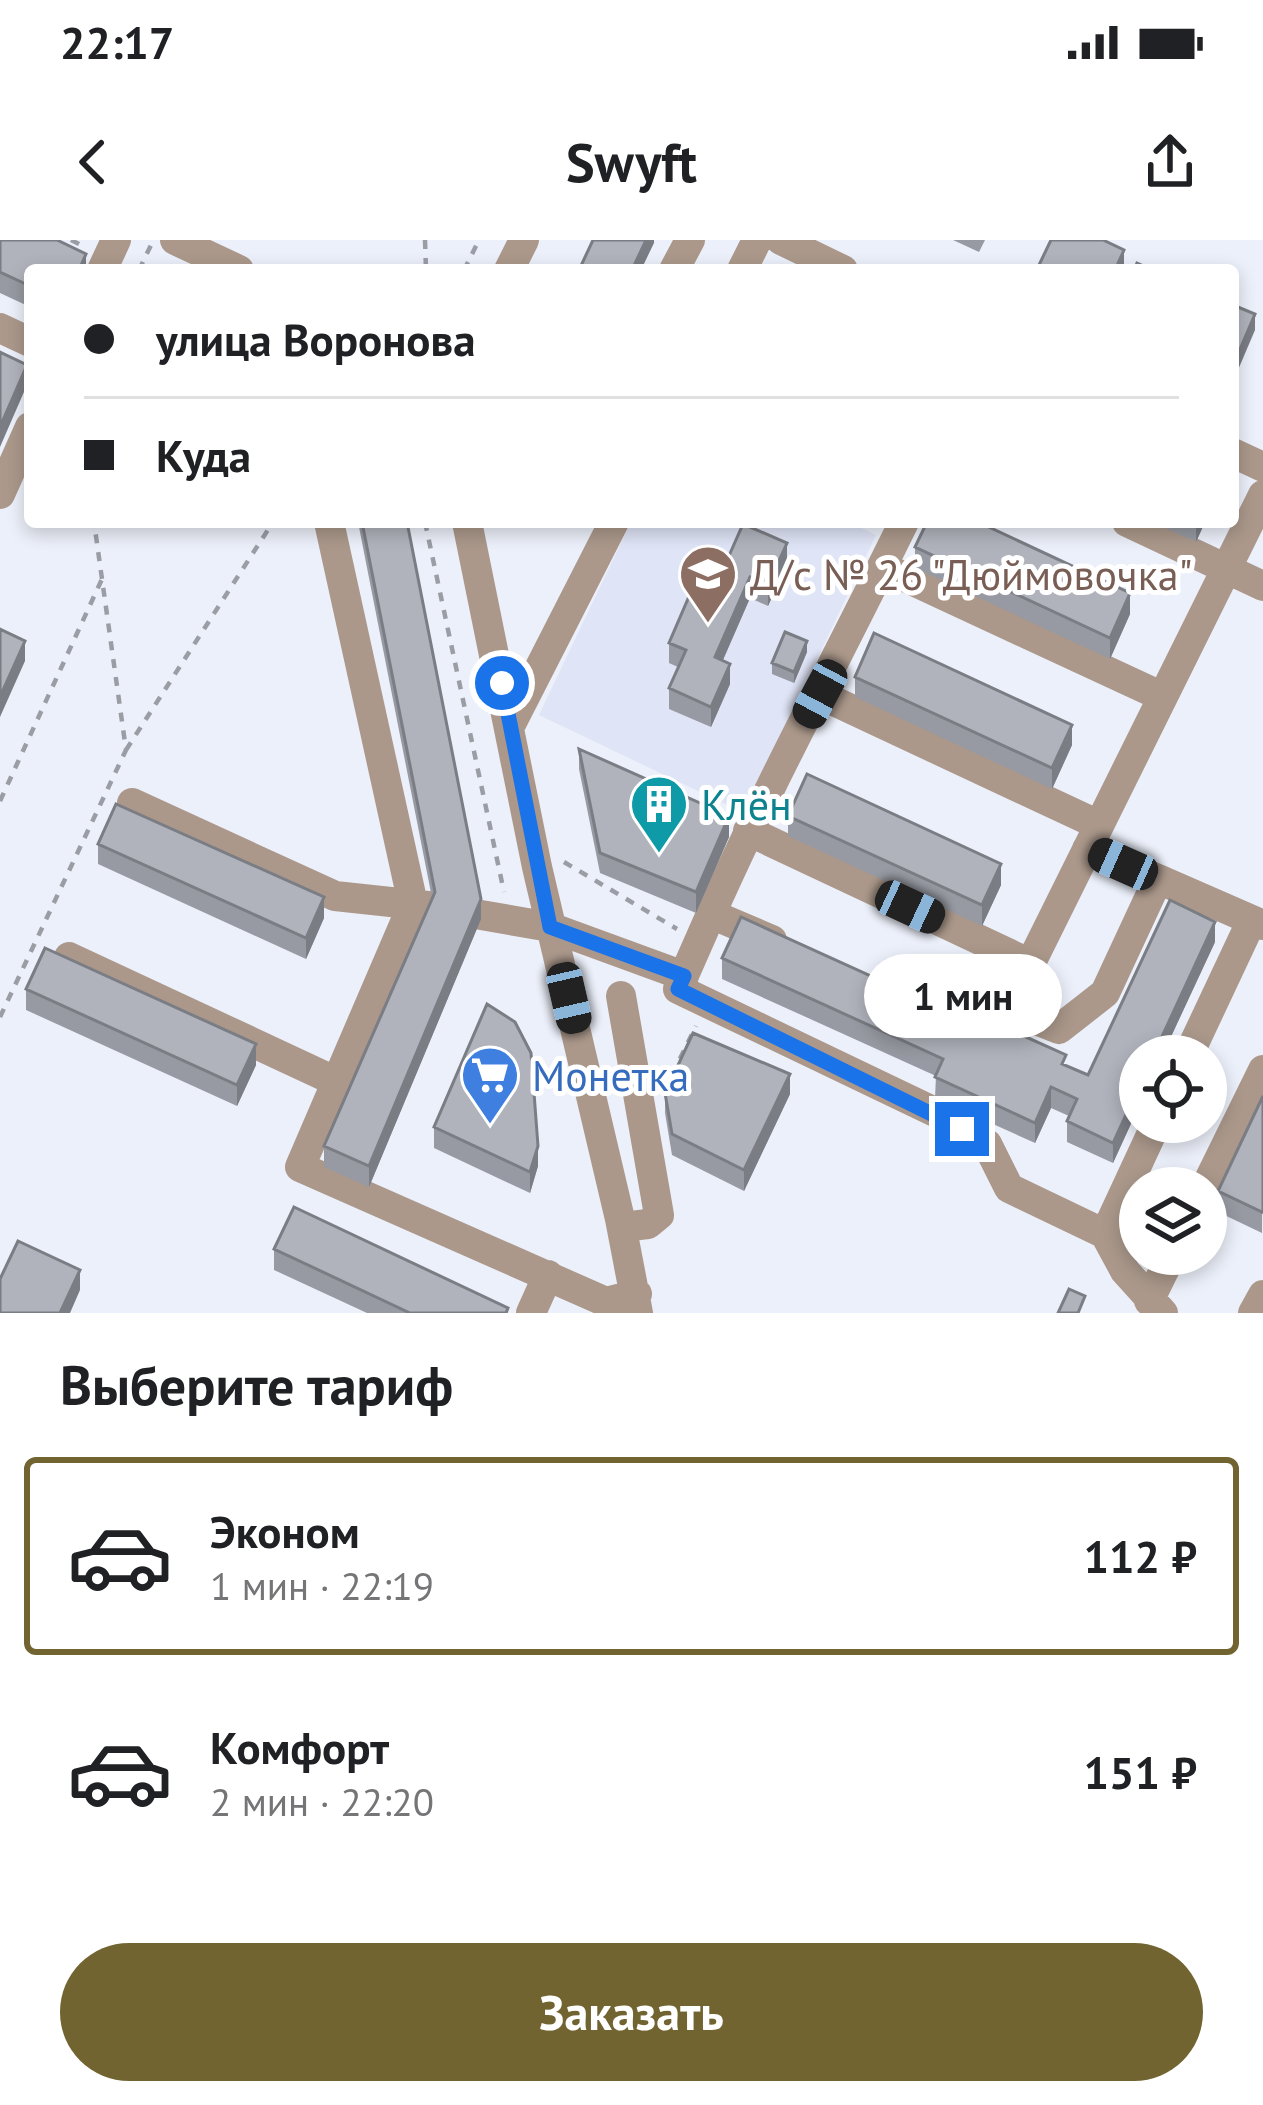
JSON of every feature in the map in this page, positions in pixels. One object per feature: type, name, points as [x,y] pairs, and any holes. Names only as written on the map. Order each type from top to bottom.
[{"type":"street","points":[[175,240],[226,264]]},
{"type":"street","points":[[781,240],[838,258]]},
{"type":"street","points":[[0,494],[24,440]]},
{"type":"street","points":[[1008,1009],[1263,495]]},
{"type":"street","points":[[330,528],[423,906],[335,1082],[301,1167],[606,1302],[638,1304],[536,867],[468,528]]},
{"type":"street","points":[[511,724],[611,528]]},
{"type":"street","points":[[901,528],[748,831],[678,989],[954,1123],[987,1144],[1009,1187],[1105,1234],[1125,1271],[1156,1307]]},
{"type":"street","points":[[1140,528],[1263,586]]},
{"type":"street","points":[[883,567],[1162,696]]},
{"type":"street","points":[[820,694],[1093,837],[1157,879],[1257,923],[1199,1035]]},
{"type":"street","points":[[132,803],[335,896],[423,906]]},
{"type":"street","points":[[748,831],[1030,964]]},
{"type":"street","points":[[902,995],[966,1022],[1008,1009],[1059,1029],[1105,993],[1157,879]]},
{"type":"street","points":[[481,915],[550,927],[684,976]]},
{"type":"street","points":[[705,928],[796,950]]},
{"type":"street","points":[[69,957],[335,1082]]},
{"type":"street","points":[[621,996],[659,1215],[648,1224],[622,1227]]},
{"type":"street","points":[[1215,1167],[1263,1070]]},
{"type":"street","points":[[1105,1234],[1147,1143]]},
{"type":"street","points":[[531,1313],[548,1275]]},
{"type":"street","points":[[1156,1307],[1166,1275]]},
{"type":"street","points":[[1253,1313],[1263,1295]]},
{"type":"path","points":[[95,528],[126,750]]},
{"type":"path","points":[[0,1017],[126,750],[269,528]]},
{"type":"path","points":[[0,801],[102,580]]},
{"type":"path","points":[[500,874],[567,861],[705,928]]},
{"type":"shaded area","name":"Д/с № 26 \"Дюймовочка\"","points":[[628,528],[861,528],[876,535],[744,813],[539,715]]},
{"type":"building","points":[[0,240],[57,240],[86,254],[82,264],[24,264],[24,283],[0,272]]},
{"type":"building","points":[[593,240],[646,240],[635,264],[582,264]]},
{"type":"building","points":[[1051,240],[1103,240],[1124,250],[1118,264],[1039,264]]},
{"type":"building","points":[[1239,307],[1255,314],[1239,352]]},
{"type":"building","points":[[0,352],[24,364],[24,372],[0,427]]},
{"type":"building","points":[[363,528],[408,528],[481,899],[369,1166],[324,1146],[435,892]]},
{"type":"building","points":[[741,528],[787,543],[768,585],[750,577],[715,657],[730,664],[711,707],[669,688],[686,650],[669,643],[709,550],[728,558]]},
{"type":"building","points":[[924,528],[991,528],[1130,593],[1110,638],[915,547]]},
{"type":"building","points":[[0,629],[25,641],[0,697]]},
{"type":"building","points":[[785,632],[807,641],[794,672],[772,663]]},
{"type":"building","points":[[874,633],[1072,725],[1052,768],[855,677]]},
{"type":"building","name":"Клён","points":[[579,749],[729,816],[696,892],[600,853]]},
{"type":"building","points":[[807,774],[1001,864],[982,905],[788,816]]},
{"type":"building","points":[[116,804],[324,897],[306,938],[98,844]]},
{"type":"building","points":[[1170,900],[1215,922],[1163,1035],[1119,1035],[1119,1130],[1113,1143],[1067,1121],[1077,1099],[1051,1087],[1035,1123],[935,1077],[943,1059],[722,958],[741,917],[1003,1036],[1006,1028],[1066,1055],[1062,1064],[1088,1075]]},
{"type":"building","points":[[45,948],[256,1044],[237,1085],[26,989]]},
{"type":"building","name":"Монетка","points":[[487,1004],[515,1022],[531,1053],[538,1146],[530,1172],[434,1127]]},
{"type":"building","points":[[693,1033],[790,1074],[744,1170],[672,1134],[665,1093]]},
{"type":"building","points":[[1263,1096],[1262,1212],[1227,1195],[1227,1172]]},
{"type":"building","points":[[294,1207],[508,1308],[506,1313],[410,1313],[274,1249]]},
{"type":"building","points":[[18,1241],[80,1270],[60,1313],[0,1313],[0,1279]]},
{"type":"building","points":[[1069,1289],[1085,1296],[1078,1313],[1058,1313]]},
{"type":"place","name":"Д/с № 26 \"Дюймовочка\"","points":[[708,625]]},
{"type":"place","name":"Клён","points":[[659,855]]},
{"type":"place","name":"Монетка","points":[[490,1126]]},
{"type":"route","points":[[502,683],[550,927],[684,976],[678,989],[962,1129]]}]
